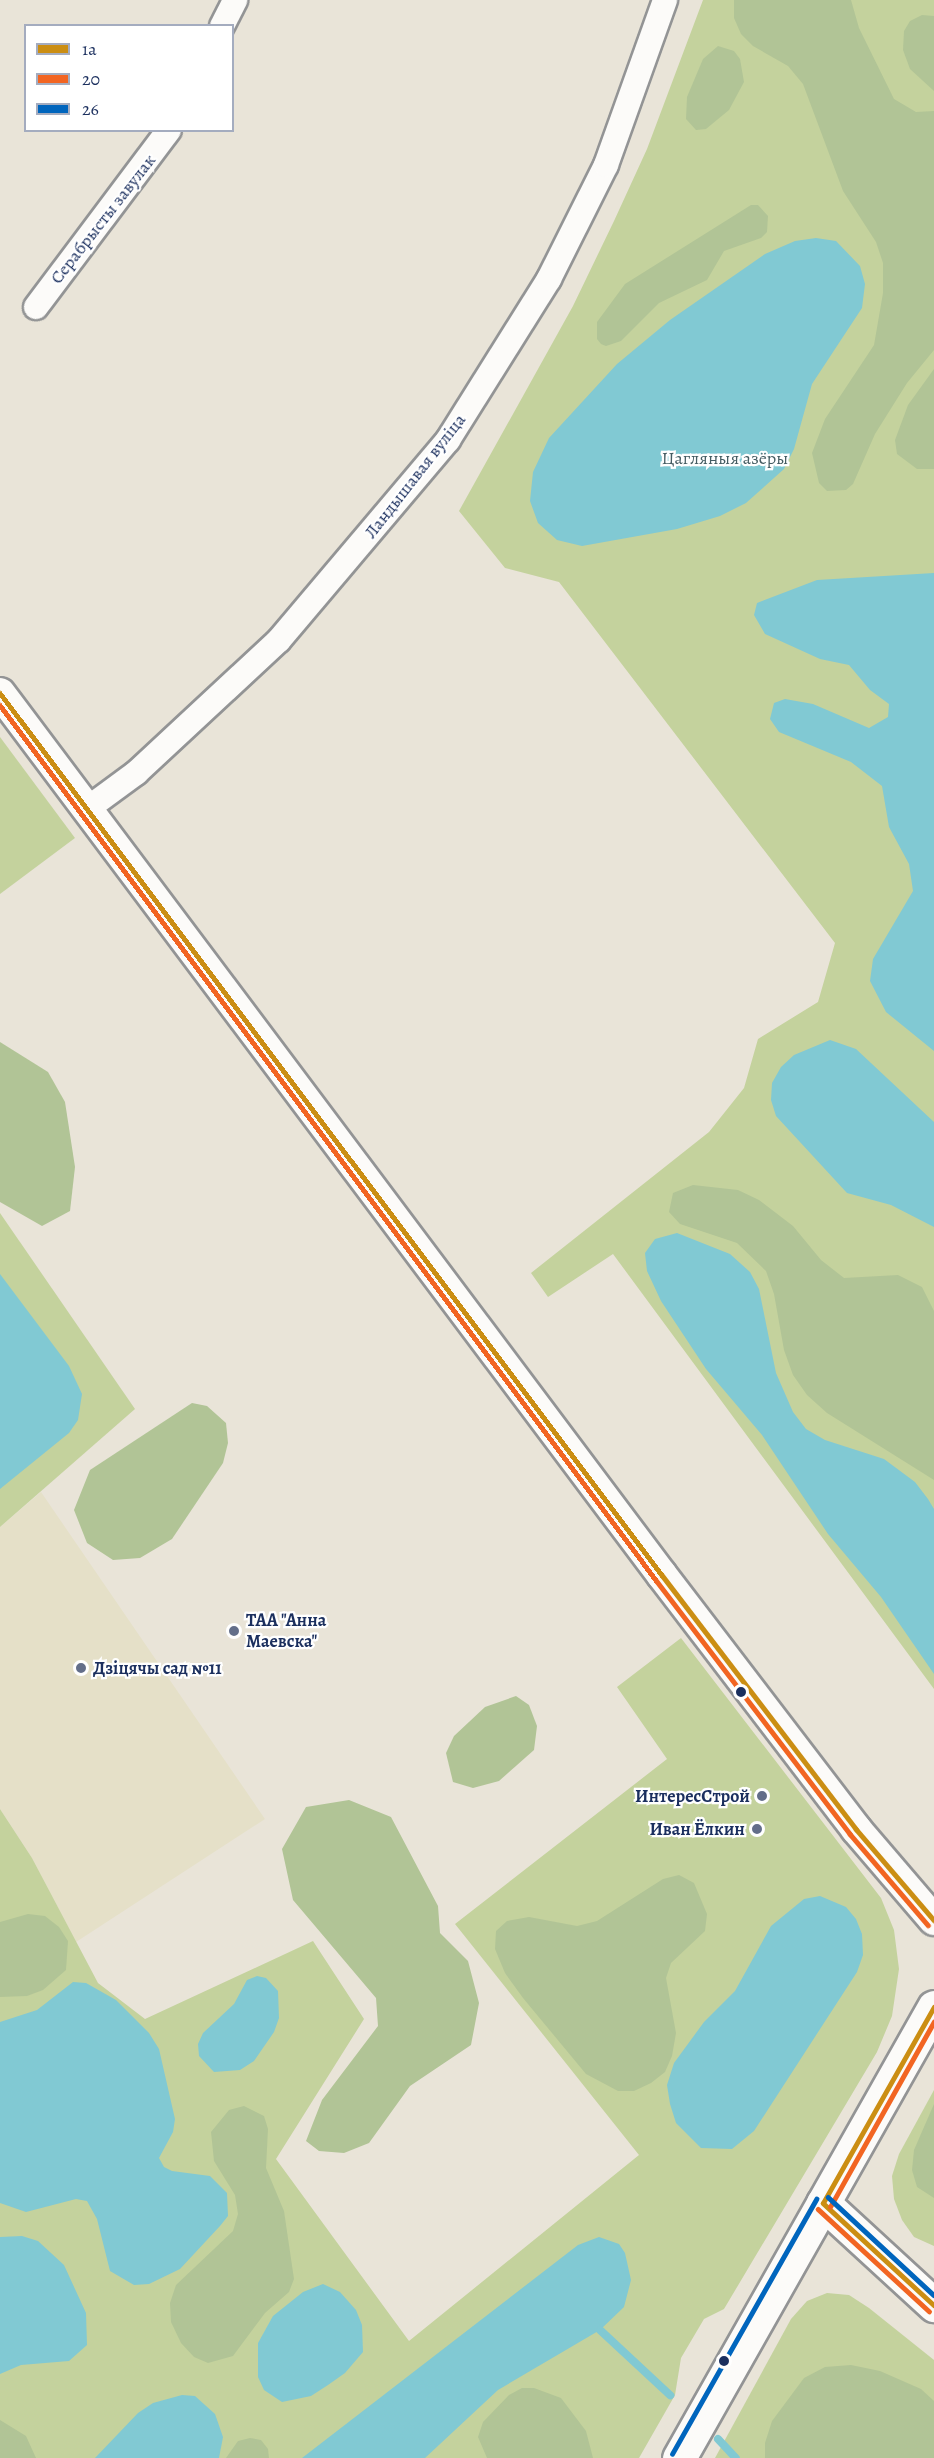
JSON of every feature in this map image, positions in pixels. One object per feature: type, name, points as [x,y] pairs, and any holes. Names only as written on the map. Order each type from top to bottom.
[{"type":"main road","points":[[679,2458],[934,2007]]},
{"type":"main road","points":[[822,2203],[934,2305]]},
{"type":"street","points":[[223,24],[235,0]]},
{"type":"street","name":"Ландышавая вуліца","points":[[87,809],[136,773],[279,640],[448,440],[549,279],[596,185],[628,111],[665,0]]},
{"type":"street","name":"Серабрысты завулак","points":[[36,307],[167,132]]},
{"type":"street","points":[[0,693],[748,1688],[856,1829],[934,1920]]},
{"type":"shaded area","name":"Дзіцячы сад №11","points":[[41,1492],[265,1819],[76,1942],[32,1858],[0,1809],[0,1527]]},
{"type":"green space","name":"Цагляныя азёры","points":[[703,0],[934,0],[934,1689],[613,1254],[548,1297],[531,1273],[709,1132],[744,1088],[758,1039],[818,1002],[835,943],[559,582],[505,568],[459,511],[573,306],[614,221],[647,149]]},
{"type":"green space","points":[[734,0],[851,0],[859,28],[894,99],[916,112],[934,111],[934,350],[907,383],[875,434],[853,484],[846,490],[827,491],[819,483],[812,453],[825,419],[874,345],[883,293],[883,263],[876,242],[843,191],[803,84],[788,66],[753,46],[741,34],[734,18]]},
{"type":"green space","points":[[922,15],[934,16],[934,91],[910,69],[903,50],[904,31],[910,21]]},
{"type":"green space","points":[[718,46],[734,51],[740,59],[744,82],[729,110],[706,129],[696,130],[686,119],[687,97],[703,59]]},
{"type":"green space","points":[[751,205],[758,205],[768,216],[767,232],[761,238],[724,251],[707,280],[659,303],[621,341],[606,346],[601,344],[597,339],[597,322],[625,284]]},
{"type":"green space","points":[[934,369],[934,469],[917,469],[897,454],[895,440],[908,405]]},
{"type":"green space","points":[[0,737],[75,838],[0,894]]},
{"type":"green space","points":[[0,1042],[48,1072],[65,1102],[75,1167],[70,1211],[42,1226],[0,1202]]},
{"type":"green space","points":[[693,1185],[738,1190],[759,1200],[793,1226],[821,1260],[844,1278],[898,1275],[922,1287],[934,1311],[934,1480],[827,1413],[807,1395],[793,1375],[784,1350],[774,1294],[766,1271],[737,1243],[680,1224],[669,1212],[673,1193]]},
{"type":"green space","points":[[0,1213],[135,1409],[0,1527]]},
{"type":"green space","points":[[192,1403],[207,1406],[226,1423],[228,1443],[223,1463],[172,1539],[140,1558],[113,1560],[87,1543],[74,1510],[90,1470]]},
{"type":"green space","points":[[681,1638],[881,1898],[894,1930],[899,1969],[892,2016],[877,2052],[724,2309],[704,2319],[681,2358],[675,2395],[639,2458],[0,2458],[0,1809],[32,1858],[98,1983],[145,2019],[313,1941],[364,2019],[276,2159],[409,2341],[639,2155],[455,1924],[667,1759],[617,1687]]},
{"type":"green space","points":[[516,1696],[529,1705],[537,1726],[534,1750],[499,1781],[473,1788],[453,1782],[446,1753],[454,1736],[485,1707]]},
{"type":"green space","points":[[349,1800],[391,1817],[438,1906],[440,1933],[468,1961],[479,2003],[471,2045],[410,2086],[369,2143],[344,2153],[319,2151],[306,2141],[322,2100],[378,2026],[376,1998],[293,1900],[282,1849],[306,1807]]},
{"type":"green space","points":[[679,1875],[694,1883],[707,1914],[705,1931],[671,1963],[666,1978],[676,2033],[672,2056],[665,2072],[651,2083],[634,2091],[618,2091],[586,2074],[523,1998],[505,1973],[495,1949],[496,1931],[507,1921],[529,1917],[577,1926],[597,1921],[663,1879]]},
{"type":"green space","points":[[28,1914],[45,1916],[59,1927],[68,1941],[66,1970],[43,1990],[27,1996],[0,1997],[0,1922]]},
{"type":"green space","points":[[934,2090],[934,2246],[914,2237],[902,2220],[894,2199],[892,2176],[899,2154]]},
{"type":"green space","points":[[934,2104],[934,2198],[917,2187],[912,2170],[914,2150]]},
{"type":"green space","points":[[244,2106],[264,2116],[268,2129],[266,2168],[284,2211],[294,2279],[289,2292],[265,2313],[233,2356],[208,2363],[194,2357],[181,2343],[171,2322],[170,2303],[176,2285],[233,2231],[238,2214],[235,2195],[214,2161],[211,2132],[229,2110]]},
{"type":"green space","points":[[827,2293],[849,2295],[869,2308],[934,2360],[934,2458],[715,2458],[791,2319],[807,2301]]},
{"type":"green space","points":[[851,2365],[880,2371],[921,2389],[934,2401],[934,2458],[765,2458],[765,2443],[772,2421],[804,2378],[825,2367]]},
{"type":"green space","points":[[522,2388],[534,2388],[561,2398],[586,2431],[593,2458],[487,2458],[478,2437],[483,2422],[509,2395]]},
{"type":"green space","points":[[0,2420],[26,2436],[36,2458],[0,2458]]},
{"type":"green space","points":[[250,2438],[261,2440],[268,2449],[269,2458],[226,2458],[238,2441]]},
{"type":"water","points":[[816,238],[836,241],[860,266],[865,284],[862,308],[812,384],[794,449],[784,469],[746,503],[720,516],[677,529],[582,546],[557,540],[538,523],[530,501],[533,472],[549,438],[617,364],[670,320],[765,254],[795,241]]},
{"type":"water","points":[[934,573],[934,1051],[886,1012],[870,981],[873,959],[913,891],[909,864],[889,827],[882,786],[851,762],[779,732],[770,719],[774,703],[785,699],[813,704],[869,728],[888,717],[889,704],[870,690],[849,665],[820,659],[765,634],[754,615],[757,603],[817,580]]},
{"type":"water","points":[[830,1040],[856,1049],[934,1122],[934,1227],[891,1205],[847,1193],[776,1116],[771,1100],[772,1083],[781,1067],[794,1055]]},
{"type":"water","points":[[677,1233],[730,1254],[750,1272],[759,1289],[776,1373],[793,1412],[806,1429],[825,1440],[884,1459],[915,1482],[934,1509],[934,1674],[881,1597],[828,1534],[762,1435],[706,1369],[661,1301],[647,1271],[645,1253],[655,1239]]},
{"type":"water","points":[[0,1274],[69,1366],[82,1394],[78,1420],[69,1433],[0,1489]]},
{"type":"water","points":[[820,1896],[846,1907],[856,1919],[862,1934],[863,1955],[857,1972],[754,2131],[732,2149],[701,2148],[676,2123],[667,2085],[674,2063],[704,2022],[735,1991],[771,1926],[804,1899]]},
{"type":"water","points":[[257,1976],[266,1978],[278,1991],[279,2018],[274,2032],[254,2061],[240,2070],[214,2072],[199,2056],[198,2044],[203,2033],[234,2004],[247,1980]]},
{"type":"water","points":[[73,1982],[86,1983],[116,2000],[149,2033],[159,2049],[175,2119],[173,2132],[159,2158],[164,2167],[172,2171],[210,2176],[227,2193],[228,2216],[220,2226],[180,2269],[149,2284],[134,2285],[110,2271],[97,2219],[87,2201],[76,2199],[26,2212],[0,2203],[0,2022],[37,2010]]},
{"type":"water","points":[[22,2236],[38,2241],[64,2265],[86,2313],[87,2345],[69,2361],[21,2365],[0,2374],[0,2237]]},
{"type":"water","points":[[599,2237],[619,2244],[625,2253],[631,2280],[624,2307],[600,2330],[498,2390],[425,2458],[302,2458],[578,2245]]},
{"type":"water","points":[[323,2284],[340,2292],[356,2310],[362,2325],[363,2352],[345,2373],[311,2396],[282,2402],[264,2390],[258,2377],[258,2343],[273,2316],[303,2292]]},
{"type":"water","points":[[182,2395],[195,2396],[215,2414],[223,2437],[219,2458],[95,2458],[138,2413],[153,2403]]},
{"type":"waterway","points":[[600,2330],[670,2395]]},
{"type":"waterway","points":[[718,2439],[736,2458]]},
{"type":"transit line","name":"1а","points":[[0,693],[662,1575],[856,1829],[934,1920]]},
{"type":"transit line","name":"20","points":[[0,705],[656,1580],[850,1834],[928,1925]]},
{"type":"transit line","name":"1а","points":[[823,2203],[934,2007]]},
{"type":"transit line","name":"20","points":[[830,2207],[934,2022]]},
{"type":"transit line","name":"26","points":[[828,2197],[934,2295]]},
{"type":"transit line","name":"26","points":[[672,2454],[816,2199]]},
{"type":"transit line","name":"1а","points":[[823,2203],[934,2305]]},
{"type":"transit line","name":"20","points":[[818,2209],[929,2311]]},
{"type":"place","name":"ТАА \"Анна Маевска\"","points":[[234,1631]]},
{"type":"place","name":"Дзіцячы сад №11","points":[[81,1668]]},
{"type":"place","name":"ИнтересСтрой","points":[[762,1796]]},
{"type":"place","name":"Иван Ёлкин","points":[[757,1829]]}]
